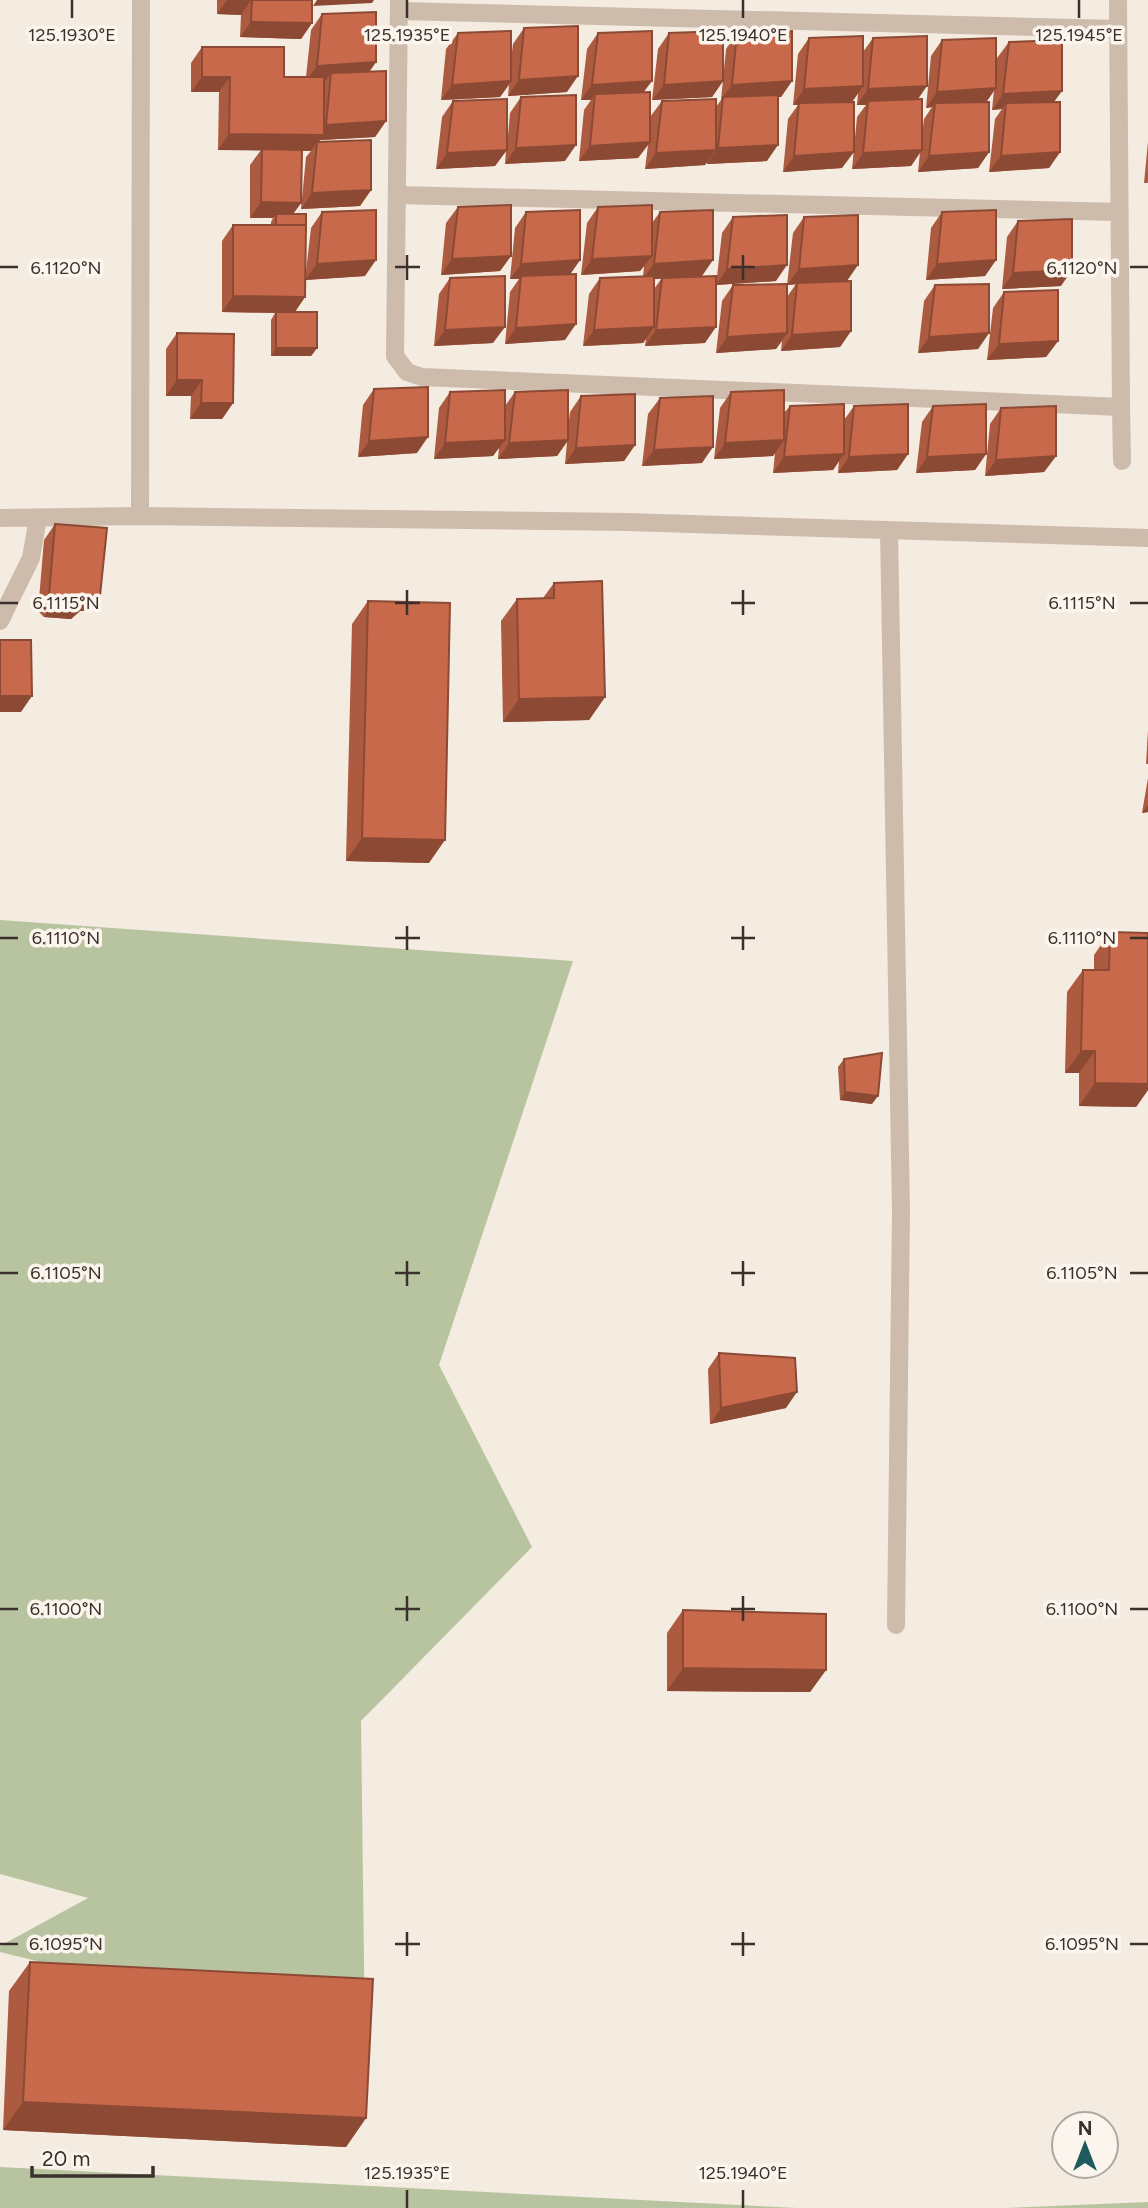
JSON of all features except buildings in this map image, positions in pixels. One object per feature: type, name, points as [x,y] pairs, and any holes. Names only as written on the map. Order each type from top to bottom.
[{"type":"street","points":[[140,516],[141,0]]},
{"type":"street","points":[[1118,0],[1122,461]]},
{"type":"street","points":[[1118,29],[399,6],[395,356],[407,372],[422,377],[1121,407]]},
{"type":"street","points":[[397,195],[1119,212]]},
{"type":"street","points":[[0,517],[140,516],[627,522],[1148,538]]},
{"type":"street","points":[[0,621],[31,558],[38,517]]},
{"type":"street","points":[[889,530],[901,1212],[896,1625]]},
{"type":"green space","points":[[0,920],[573,961],[439,1365],[532,1547],[361,1721],[365,2042],[0,1952],[0,1946],[88,1898],[0,1874]]},
{"type":"green space","points":[[0,2167],[797,2208],[0,2208]]},
{"type":"green space","points":[[1148,2202],[1148,2208],[1006,2208]]}]
